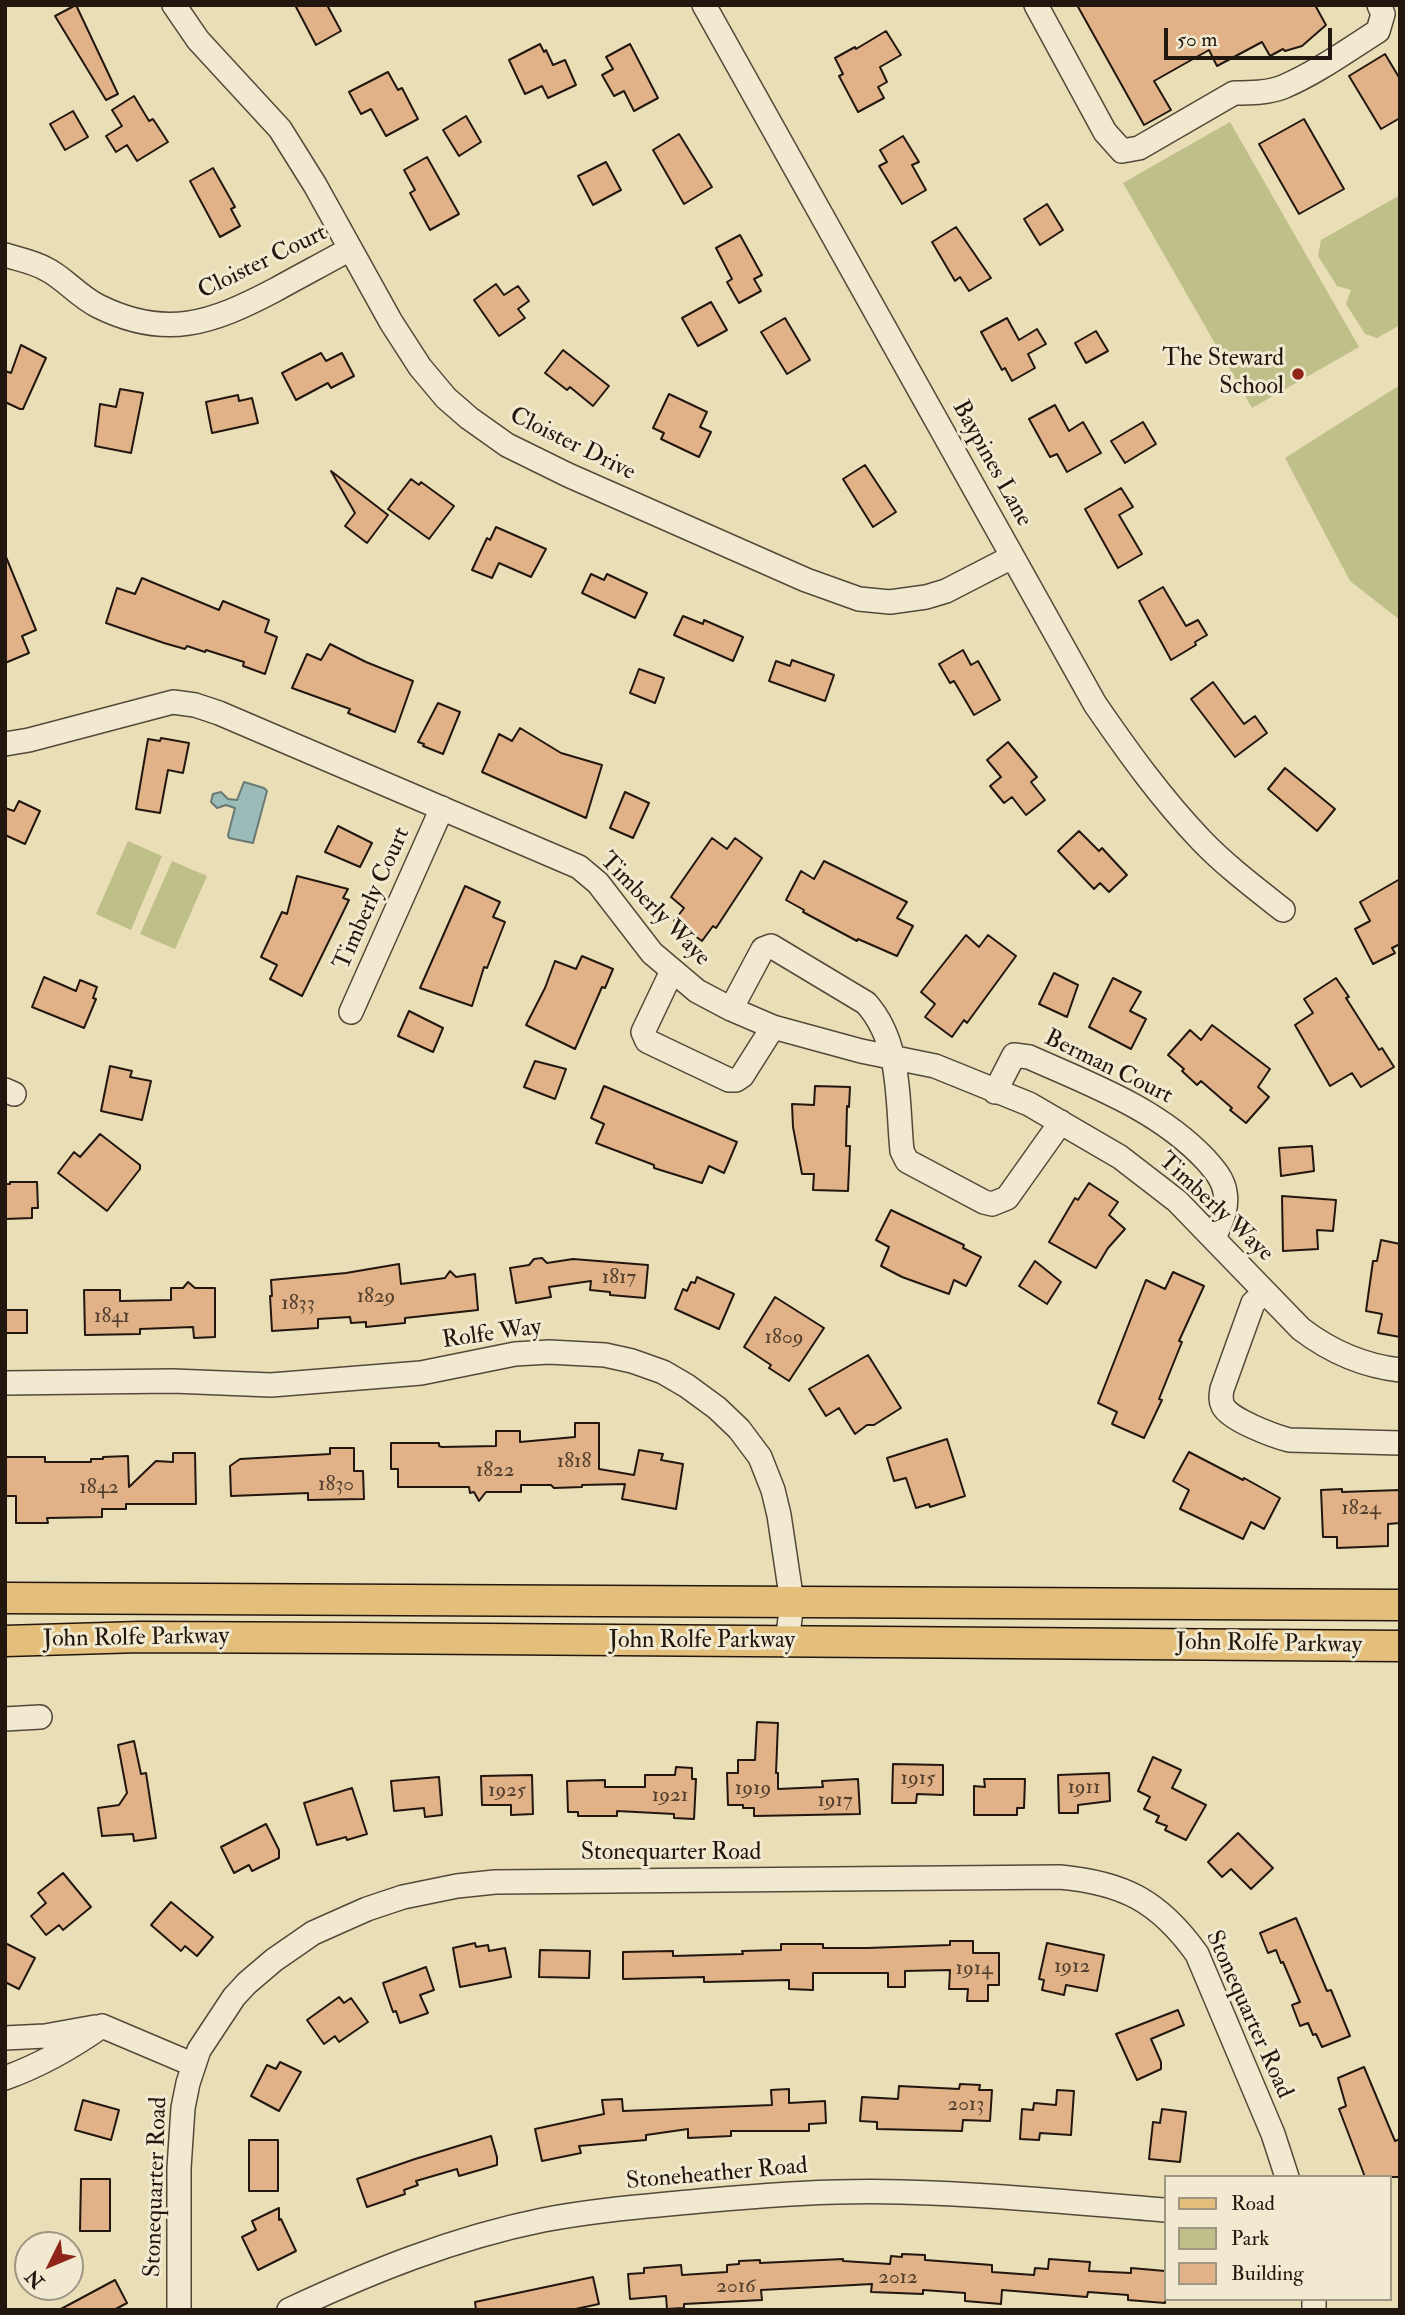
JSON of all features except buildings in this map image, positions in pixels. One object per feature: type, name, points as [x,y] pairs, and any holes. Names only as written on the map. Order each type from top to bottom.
[{"type":"main road","name":"John Rolfe Parkway","points":[[5,1598],[1400,1605]]},
{"type":"main road","name":"John Rolfe Parkway","points":[[5,1641],[153,1637],[1400,1646]]},
{"type":"street","name":"Cloister Drive","points":[[174,5],[198,40],[280,129],[420,367],[446,398],[507,445],[568,475],[806,580],[859,599],[890,602],[926,597],[946,591],[1012,557]]},
{"type":"street","name":"Baypines Lane","points":[[704,5],[1095,704],[1131,758],[1201,840],[1283,911]]},
{"type":"street","points":[[1036,5],[1105,132],[1122,150],[1139,148],[1234,93],[1281,88],[1327,63],[1378,31],[1383,14],[1379,5]]},
{"type":"street","name":"Cloister Court","points":[[5,255],[47,269],[96,305],[121,316],[143,322],[173,325],[202,322],[240,308],[350,249]]},
{"type":"street","name":"Timberly Waye","points":[[5,744],[173,702],[195,705],[579,867],[598,883],[652,953],[696,991],[773,1027],[861,1051],[935,1066],[1029,1104],[1120,1157],[1177,1201],[1301,1329],[1319,1342],[1378,1367],[1400,1370]]},
{"type":"street","name":"Timberly Court","points":[[351,1012],[442,808]]},
{"type":"street","points":[[731,1009],[764,949],[771,946],[866,1003],[887,1034],[894,1058],[902,1152],[907,1161],[984,1202],[992,1204],[1007,1198],[1061,1122]]},
{"type":"street","points":[[671,971],[643,1032],[647,1041],[729,1080],[736,1080],[742,1076],[773,1027]]},
{"type":"street","name":"Berman Court","points":[[995,1092],[1014,1055],[1029,1057],[1132,1104],[1164,1124],[1193,1146],[1220,1178],[1225,1189],[1225,1215],[1213,1238]]},
{"type":"street","points":[[1265,1292],[1253,1303],[1222,1389],[1221,1398],[1228,1413],[1289,1440],[1400,1443]]},
{"type":"street","name":"Rolfe Way","points":[[5,1383],[173,1381],[271,1385],[421,1373],[515,1354],[549,1352],[605,1355],[632,1361],[663,1372],[717,1408],[739,1429],[760,1457],[774,1490],[792,1602],[787,1643]]},
{"type":"street","points":[[5,1719],[40,1717]]},
{"type":"street","name":"Stonequarter Road","points":[[179,2310],[183,2108],[194,2064],[205,2039],[234,1997],[274,1960],[313,1934],[367,1909],[403,1897],[457,1886],[564,1881],[1060,1877],[1108,1884],[1140,1898],[1179,1929],[1197,1954],[1273,2134],[1286,2175]]},
{"type":"street","points":[[5,2078],[37,2067],[68,2050],[102,2026]]},
{"type":"street","points":[[5,2038],[45,2036],[102,2026],[194,2064]]},
{"type":"street","name":"Stoneheather Road","points":[[289,2310],[360,2277],[441,2247],[542,2221],[633,2207],[766,2195],[863,2192],[978,2195],[1164,2210]]},
{"type":"green space","points":[[1230,122],[1359,347],[1252,408],[1123,183]]},
{"type":"green space","points":[[1400,195],[1400,325],[1377,338],[1365,334],[1346,304],[1351,290],[1337,286],[1318,256],[1321,240]]},
{"type":"green space","points":[[1400,385],[1400,620],[1350,581],[1285,458]]},
{"type":"green space","points":[[128,841],[162,856],[131,930],[96,914]]},
{"type":"green space","points":[[172,861],[207,876],[175,949],[140,934]]},
{"type":"water","points":[[244,782],[267,791],[253,843],[229,838],[235,808],[226,805],[217,808],[211,802],[213,794],[221,792],[228,799],[237,800]]},
{"type":"place","name":"The Steward School","points":[[1298,374]]}]
